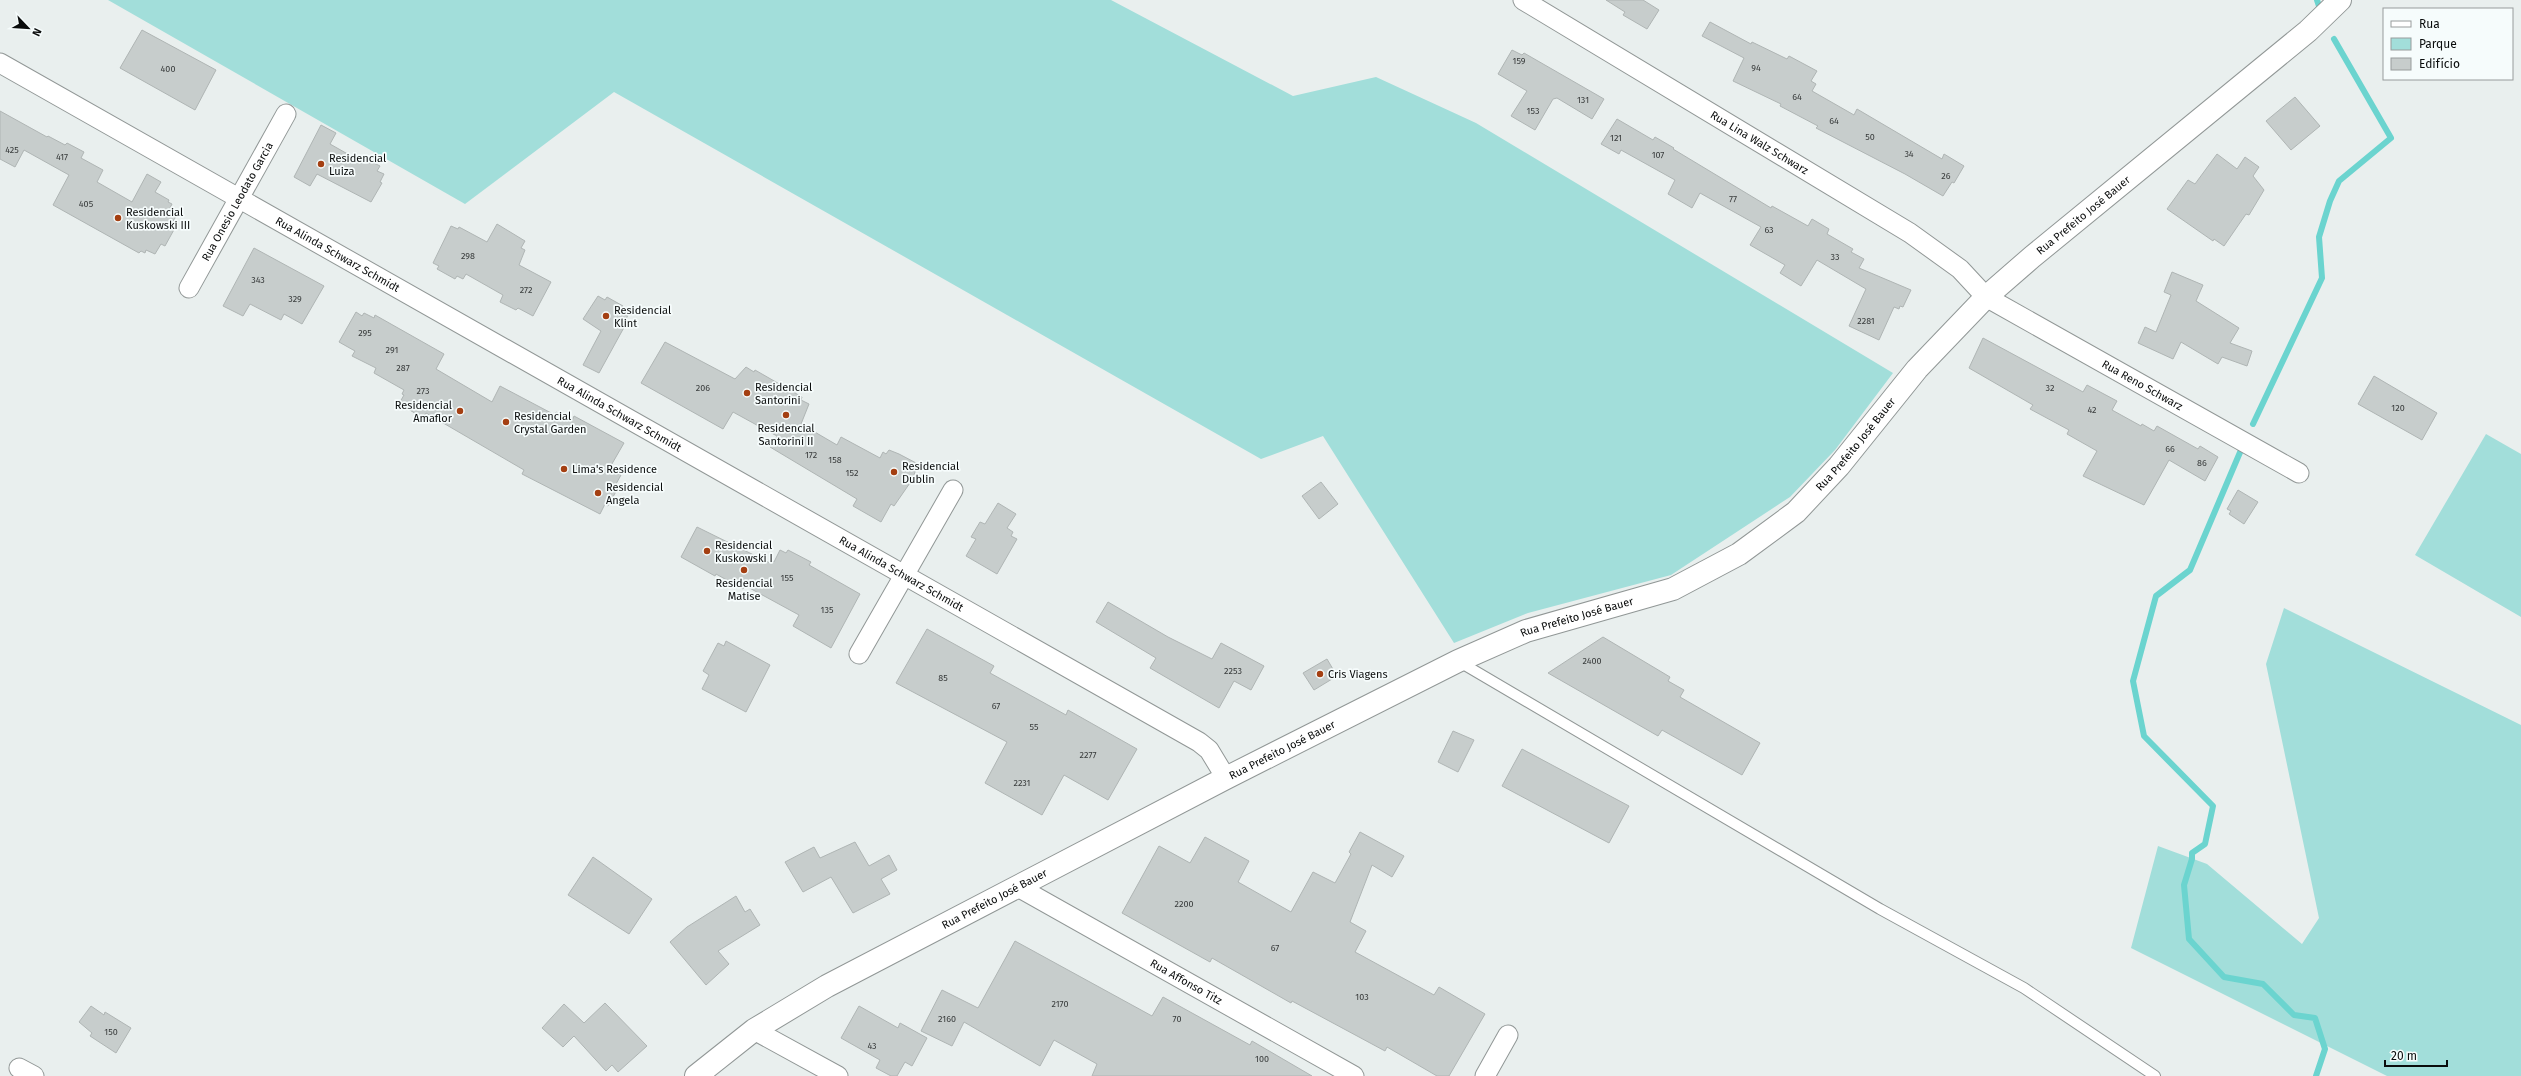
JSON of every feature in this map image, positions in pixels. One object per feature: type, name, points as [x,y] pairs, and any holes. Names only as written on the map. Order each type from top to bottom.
[{"type":"street","name":"Rua Lina Walz Schwarz","points":[[1523,0],[1910,233],[1960,269],[1986,297]]},
{"type":"street","name":"Rua Prefeito José Bauer","points":[[696,1076],[754,1030],[827,986],[1226,778],[1458,661],[1526,631],[1673,590],[1739,554],[1796,512],[1839,466],[1917,369],[1986,297],[2032,257],[2308,30],[2340,0]]},
{"type":"street","name":"Rua Alinda Schwarz Schmidt","points":[[0,63],[1199,742],[1209,750],[1226,778]]},
{"type":"street","name":"Rua Onesio Leodato Garcia","points":[[189,288],[286,114]]},
{"type":"street","name":"Rua Reno Schwarz","points":[[1986,297],[2299,472]]},
{"type":"street","points":[[859,654],[953,490]]},
{"type":"street","name":"Rua Affonso Titz","points":[[1018,887],[1354,1076]]},
{"type":"street","points":[[754,1030],[838,1076]]},
{"type":"street","points":[[1485,1076],[1508,1036]]},
{"type":"lane","points":[[1458,661],[1880,909],[2024,988],[2155,1076]]},
{"type":"green space","points":[[108,0],[1111,0],[1293,96],[1376,77],[1476,123],[1893,373],[1835,450],[1790,497],[1671,575],[1528,613],[1454,643],[1323,436],[1261,459],[614,92],[465,204]]},
{"type":"green space","points":[[2486,434],[2521,454],[2521,617],[2415,555]]},
{"type":"green space","points":[[2284,608],[2521,725],[2521,1076],[2387,1076],[2131,948],[2158,846],[2207,864],[2302,944],[2319,918],[2266,664]]},
{"type":"building","points":[[1606,0],[1643,0],[1659,10],[1647,29],[1623,15],[1625,12]]},
{"type":"building","points":[[1710,22],[1751,44],[1752,42],[1787,59],[1789,56],[1817,71],[1811,81],[1816,84],[1812,91],[1854,115],[1857,109],[1942,159],[1944,154],[1964,166],[1954,183],[1952,182],[1943,196],[1905,174],[1816,128],[1818,126],[1780,106],[1781,104],[1733,81],[1744,58],[1702,36]]},
{"type":"building","points":[[142,30],[216,70],[195,110],[120,68]]},
{"type":"building","points":[[1512,50],[1522,55],[1524,53],[1604,99],[1592,119],[1557,98],[1553,99],[1535,130],[1511,116],[1527,91],[1498,74]]},
{"type":"building","points":[[2295,97],[2320,126],[2291,150],[2266,121]]},
{"type":"building","points":[[0,111],[47,137],[48,136],[65,145],[67,143],[84,152],[81,158],[103,170],[97,182],[132,202],[147,174],[161,182],[155,192],[169,200],[168,202],[172,204],[170,208],[178,213],[172,223],[176,226],[165,246],[161,244],[155,254],[146,250],[145,253],[141,251],[139,253],[53,205],[69,175],[24,150],[15,167],[0,159]]},
{"type":"building","points":[[1617,119],[1653,140],[1655,137],[1771,208],[1772,206],[1808,226],[1812,219],[1829,229],[1827,234],[1853,249],[1851,252],[1864,259],[1859,268],[1911,290],[1903,307],[1900,306],[1899,309],[1894,307],[1879,340],[1849,326],[1866,289],[1817,260],[1801,286],[1780,273],[1785,265],[1750,245],[1761,227],[1700,193],[1692,208],[1668,194],[1675,180],[1621,150],[1619,154],[1601,144]]},
{"type":"building","points":[[321,125],[336,133],[330,144],[360,161],[362,157],[380,166],[377,171],[384,174],[380,182],[382,183],[371,202],[317,174],[310,186],[294,177]]},
{"type":"building","points":[[2217,154],[2237,169],[2245,157],[2259,167],[2253,176],[2264,190],[2249,215],[2246,214],[2224,246],[2214,239],[2213,241],[2167,209],[2188,180],[2195,184]]},
{"type":"building","points":[[497,224],[525,241],[521,248],[525,250],[519,265],[551,282],[533,316],[518,308],[516,310],[500,302],[503,295],[466,274],[463,279],[457,276],[455,279],[437,269],[439,266],[433,263],[451,226],[458,229],[459,227],[487,242]]},
{"type":"building","points":[[254,248],[324,286],[302,324],[284,314],[281,320],[250,304],[243,316],[223,306]]},
{"type":"building","points":[[2172,272],[2203,285],[2196,301],[2239,328],[2230,343],[2252,351],[2247,366],[2222,357],[2218,364],[2181,342],[2173,359],[2138,343],[2145,327],[2156,332],[2171,295],[2164,292]]},
{"type":"building","name":"Residencial Klint","points":[[598,296],[605,300],[607,297],[623,306],[621,309],[629,313],[625,321],[627,322],[599,373],[583,365],[601,331],[583,319]]},
{"type":"building","points":[[356,312],[362,316],[364,313],[374,318],[375,315],[444,354],[436,369],[492,402],[500,386],[555,415],[556,412],[572,421],[574,416],[624,443],[609,469],[621,475],[616,484],[619,486],[608,506],[605,504],[600,514],[522,474],[524,470],[426,413],[423,418],[408,409],[409,407],[400,402],[404,395],[402,394],[404,390],[374,373],[376,368],[352,356],[355,351],[339,342]]},
{"type":"building","points":[[1983,338],[2083,392],[2087,385],[2117,401],[2112,410],[2141,426],[2142,424],[2154,431],[2157,426],[2198,449],[2200,446],[2218,457],[2205,481],[2169,460],[2144,505],[2083,476],[2097,451],[2067,434],[2069,430],[2030,409],[2033,405],[1969,368]]},
{"type":"building","points":[[665,342],[735,379],[746,367],[754,372],[755,370],[802,397],[801,400],[809,404],[801,424],[837,445],[841,437],[880,458],[883,452],[886,454],[889,450],[899,454],[918,464],[912,480],[894,506],[891,504],[881,522],[853,506],[857,499],[770,447],[777,436],[733,412],[723,429],[641,383]]},
{"type":"building","points":[[2374,376],[2437,413],[2422,440],[2358,404]]},
{"type":"building","points":[[1321,482],[1338,504],[1319,519],[1302,496]]},
{"type":"building","points":[[2238,490],[2258,502],[2244,524],[2229,514],[2231,511],[2227,509]]},
{"type":"building","points":[[998,503],[1016,514],[1007,528],[1013,532],[1011,536],[1017,539],[997,574],[966,556],[976,539],[971,537],[980,522],[985,524]]},
{"type":"building","points":[[697,527],[770,563],[771,560],[774,562],[780,550],[786,553],[788,550],[811,562],[809,565],[860,594],[831,648],[793,626],[799,615],[744,585],[743,589],[716,574],[715,576],[681,557]]},
{"type":"building","points":[[1108,602],[1168,637],[1212,659],[1221,643],[1264,666],[1251,690],[1234,681],[1219,708],[1150,668],[1156,658],[1096,622]]},
{"type":"building","points":[[927,629],[994,666],[990,673],[1066,715],[1068,710],[1137,749],[1108,800],[1064,775],[1042,815],[985,783],[1007,742],[896,683]]},
{"type":"building","points":[[1603,637],[1670,677],[1668,681],[1684,690],[1680,697],[1760,743],[1742,775],[1662,730],[1658,736],[1548,673]]},
{"type":"building","points":[[726,641],[770,665],[746,712],[702,689],[709,675],[703,671],[718,643],[724,646]]},
{"type":"building","name":"Cris Viagens","points":[[1327,659],[1337,676],[1314,690],[1303,673]]},
{"type":"building","points":[[1453,731],[1474,740],[1458,772],[1438,762]]},
{"type":"building","points":[[1522,749],[1629,806],[1609,843],[1502,786]]},
{"type":"building","points":[[1360,832],[1404,856],[1392,877],[1372,865],[1350,922],[1366,931],[1355,952],[1434,995],[1439,987],[1485,1014],[1449,1076],[1437,1076],[1387,1047],[1385,1051],[1292,1001],[1291,1003],[1212,958],[1210,962],[1122,913],[1159,846],[1190,863],[1205,837],[1249,861],[1238,882],[1291,912],[1313,872],[1335,883],[1351,854],[1349,852]]},
{"type":"building","points":[[855,842],[869,866],[889,855],[897,870],[881,879],[890,894],[853,913],[831,877],[803,892],[785,862],[814,847],[820,858]]},
{"type":"building","points":[[593,857],[652,899],[629,934],[568,895]]},
{"type":"building","points":[[736,896],[745,912],[750,909],[760,925],[718,951],[729,964],[706,985],[670,942],[687,927]]},
{"type":"building","points":[[1015,941],[1152,1016],[1163,997],[1250,1045],[1252,1041],[1312,1076],[1092,1076],[1097,1064],[1054,1040],[1040,1066],[964,1022],[952,1046],[921,1031],[942,990],[978,1008]]},
{"type":"building","points":[[605,1003],[647,1046],[618,1072],[612,1065],[606,1071],[574,1036],[563,1047],[542,1028],[564,1004],[584,1023]]},
{"type":"building","points":[[91,1006],[104,1015],[105,1012],[131,1028],[116,1053],[90,1036],[92,1033],[79,1022]]},
{"type":"building","points":[[859,1006],[898,1028],[900,1023],[927,1038],[912,1066],[905,1062],[897,1076],[891,1076],[876,1068],[880,1060],[841,1038]]},
{"type":"waterway","points":[[2317,0],[2319,6]]},
{"type":"waterway","points":[[2253,424],[2322,278],[2319,237],[2330,201],[2339,181],[2391,138],[2334,39]]},
{"type":"waterway","points":[[2241,450],[2190,570],[2156,596],[2133,681],[2144,736],[2213,806],[2205,844],[2192,853],[2192,859],[2184,885],[2189,939],[2224,977],[2263,984],[2294,1015],[2315,1018],[2325,1049],[2316,1076]]},
{"type":"place","name":"Residencial Luiza","points":[[321,164]]},
{"type":"place","name":"Residencial Kuskowski III","points":[[118,218]]},
{"type":"place","name":"Residencial Klint","points":[[606,316]]},
{"type":"place","name":"Residencial Santorini","points":[[747,393]]},
{"type":"place","name":"Residencial Amaflor","points":[[460,411]]},
{"type":"place","name":"Residencial Santorini II","points":[[786,415]]},
{"type":"place","name":"Residencial Crystal Garden","points":[[506,422]]},
{"type":"place","name":"Lima's Residence","points":[[564,469]]},
{"type":"place","name":"Residencial Dublin","points":[[894,472]]},
{"type":"place","name":"Residencial Angela","points":[[598,493]]},
{"type":"place","name":"Residencial Kuskowski I","points":[[707,551]]},
{"type":"place","name":"Residencial Matise","points":[[744,570]]},
{"type":"place","name":"Cris Viagens","points":[[1320,674]]}]
